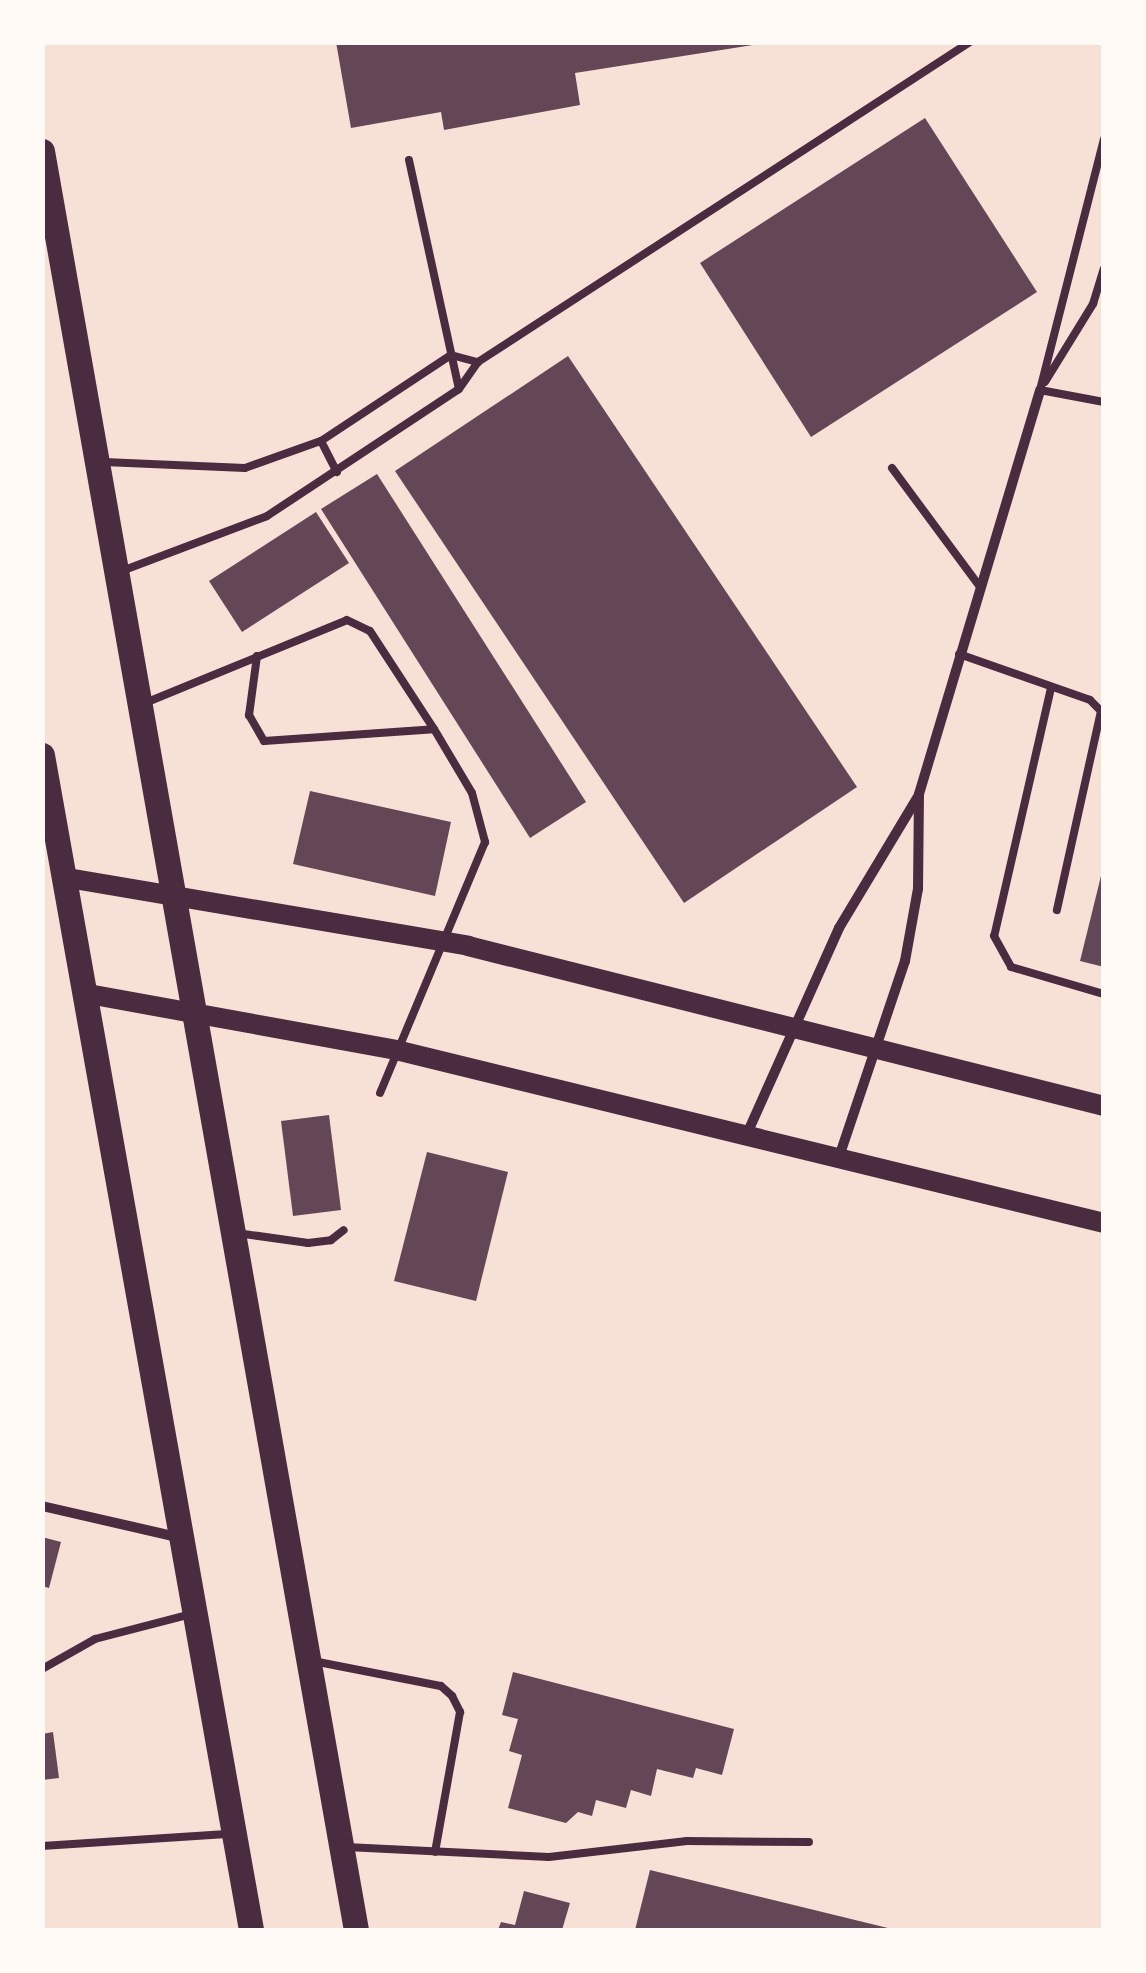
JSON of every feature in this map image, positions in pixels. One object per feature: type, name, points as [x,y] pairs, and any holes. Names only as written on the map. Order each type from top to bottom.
[{"type":"main road","points":[[42,151],[190,1014],[356,1930]]},
{"type":"main road","points":[[42,755],[177,1537],[251,1930]]},
{"type":"main road","points":[[62,877],[445,941],[793,1025],[1104,1106]]},
{"type":"main road","points":[[83,993],[396,1050],[744,1139],[839,1157],[1104,1223]]},
{"type":"street","points":[[839,1157],[880,1048],[918,889],[919,794],[1040,390]]},
{"type":"street","points":[[744,1139],[793,1025],[868,870],[919,794]]},
{"type":"street","points":[[42,1506],[177,1537]]},
{"type":"lane","points":[[115,573],[267,516],[460,389],[478,362],[970,42]]},
{"type":"lane","points":[[1040,390],[1104,139]]},
{"type":"lane","points":[[409,160],[460,389]]},
{"type":"lane","points":[[1040,390],[1094,304],[1104,268]]},
{"type":"lane","points":[[96,462],[245,468],[320,441],[451,355],[478,362]]},
{"type":"lane","points":[[1040,390],[1104,402]]},
{"type":"lane","points":[[320,441],[337,472]]},
{"type":"lane","points":[[892,468],[980,587]]},
{"type":"lane","points":[[138,706],[338,620],[364,626],[434,728],[472,793],[485,842],[380,1093]]},
{"type":"lane","points":[[959,654],[1097,704],[1102,720],[1057,910]]},
{"type":"lane","points":[[257,656],[250,715],[256,736],[264,741],[434,728]]},
{"type":"lane","points":[[1051,688],[994,936],[1011,967],[1104,994]]},
{"type":"lane","points":[[232,1232],[308,1243],[344,1230]]},
{"type":"lane","points":[[42,1669],[94,1640],[192,1614]]},
{"type":"lane","points":[[308,1660],[442,1686],[452,1696],[460,1712],[436,1852]]},
{"type":"lane","points":[[42,1846],[233,1833]]},
{"type":"lane","points":[[342,1847],[549,1857],[687,1842],[809,1842]]},
{"type":"building","points":[[336,42],[753,45],[575,73],[580,105],[444,130],[441,112],[351,128]]},
{"type":"building","points":[[925,118],[1037,292],[811,437],[700,263]]},
{"type":"building","points":[[568,356],[857,787],[684,903],[395,471]]},
{"type":"building","points":[[377,474],[586,802],[530,838],[321,509]]},
{"type":"building","points":[[316,512],[349,563],[242,632],[209,581]]},
{"type":"building","points":[[310,791],[451,822],[435,896],[293,864]]},
{"type":"building","points":[[1104,872],[1104,967],[1080,961]]},
{"type":"building","points":[[329,1115],[341,1210],[293,1216],[281,1121]]},
{"type":"building","points":[[427,1152],[508,1172],[476,1301],[394,1281]]},
{"type":"building","points":[[42,1537],[61,1542],[49,1588],[42,1586]]},
{"type":"building","points":[[513,1672],[734,1729],[722,1775],[696,1768],[693,1778],[657,1769],[651,1796],[631,1790],[626,1808],[596,1800],[592,1816],[578,1812],[566,1823],[508,1808],[522,1755],[509,1751],[518,1719],[502,1715]]},
{"type":"building","points":[[53,1732],[59,1778],[42,1780],[42,1734]]},
{"type":"building","points":[[650,1870],[892,1929],[635,1930]]},
{"type":"building","points":[[524,1891],[570,1903],[562,1930],[498,1930],[501,1922],[515,1925]]}]
